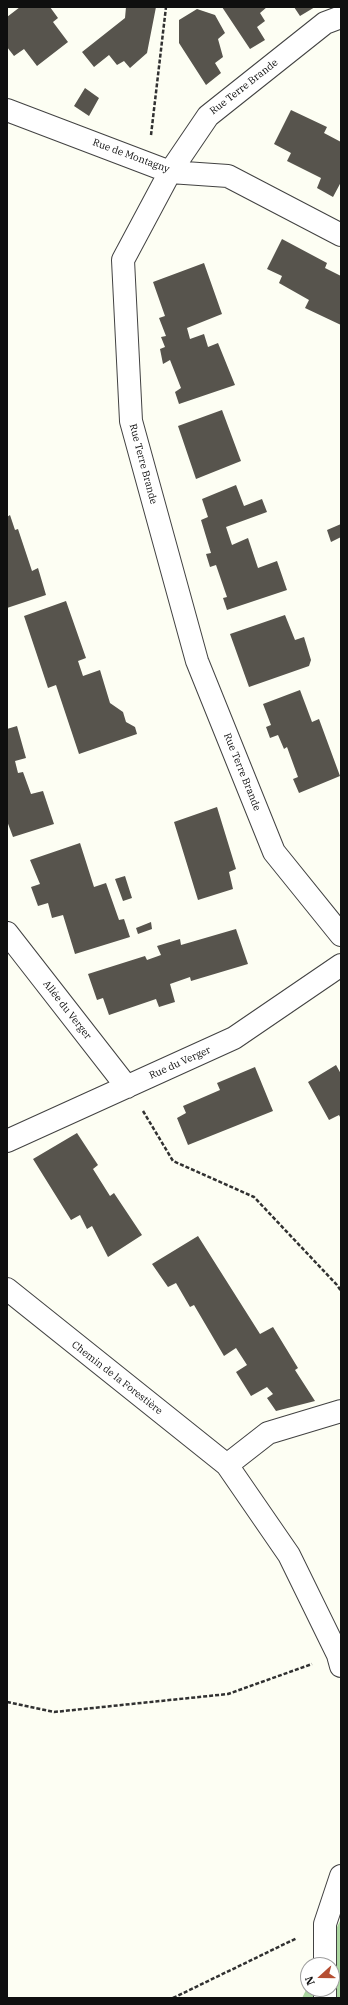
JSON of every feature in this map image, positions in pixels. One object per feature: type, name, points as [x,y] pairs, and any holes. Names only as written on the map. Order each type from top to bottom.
[{"type":"street","name":"Rue Terre Brande","points":[[341,17],[325,23],[208,116],[170,172],[123,260],[131,421],[197,661],[274,852],[341,934]]},
{"type":"street","name":"Rue de Montagny","points":[[7,110],[170,172],[228,176],[341,235]]},
{"type":"street","name":"Allée du Verger","points":[[7,933],[127,1087]]},
{"type":"street","name":"Rue du Verger","points":[[7,1141],[234,1038],[341,965]]},
{"type":"street","name":"Chemin de la Forestière","points":[[7,1289],[228,1465],[289,1555],[340,1658]]},
{"type":"street","points":[[228,1465],[268,1433],[341,1411]]},
{"type":"street","points":[[325,1957],[325,1924],[341,1876]]},
{"type":"path","points":[[148,163],[166,7]]},
{"type":"path","points":[[127,1087],[173,1161],[254,1197],[341,1291]]},
{"type":"path","points":[[7,1702],[54,1712],[228,1694],[340,1658]]},
{"type":"path","points":[[173,1998],[325,1924]]},
{"type":"green space","points":[[341,1919],[341,1998],[302,1998],[340,1997],[340,1957],[322,1957]]},
{"type":"building","points":[[20,7],[50,7],[58,18],[53,22],[68,42],[37,66],[24,49],[14,56],[7,47],[7,17]]},
{"type":"building","points":[[126,7],[156,7],[147,53],[130,68],[124,61],[117,65],[109,55],[94,67],[82,52],[125,18]]},
{"type":"building","points":[[222,7],[267,7],[260,13],[265,21],[257,27],[265,40],[250,49]]},
{"type":"building","points":[[294,7],[315,7],[300,16]]},
{"type":"building","points":[[197,9],[215,15],[225,33],[218,39],[223,57],[215,63],[221,73],[206,85],[179,43],[179,20]]},
{"type":"building","points":[[85,88],[99,98],[89,116],[74,106]]},
{"type":"building","points":[[291,110],[327,127],[324,133],[341,142],[341,182],[333,197],[317,188],[321,178],[287,161],[291,153],[274,144]]},
{"type":"building","points":[[282,239],[327,263],[325,268],[341,276],[341,325],[305,308],[309,300],[279,283],[282,276],[267,269]]},
{"type":"building","points":[[204,263],[222,314],[187,328],[190,339],[204,334],[208,347],[218,343],[235,385],[179,404],[175,392],[181,388],[170,360],[163,364],[160,349],[165,347],[161,337],[166,336],[159,318],[165,316],[153,282]]},
{"type":"building","points":[[222,410],[241,461],[196,479],[178,426]]},
{"type":"building","points":[[236,485],[244,506],[262,499],[267,512],[226,527],[232,545],[248,538],[258,568],[277,561],[287,590],[227,610],[223,598],[227,597],[216,565],[210,567],[206,554],[211,553],[201,520],[208,517],[202,499]]},
{"type":"building","points":[[10,515],[15,530],[18,529],[32,571],[38,568],[46,595],[7,608],[7,517]]},
{"type":"building","points":[[341,524],[341,537],[331,542],[327,530]]},
{"type":"building","points":[[66,601],[86,658],[78,661],[83,676],[100,670],[110,703],[123,712],[126,722],[135,727],[137,734],[79,754],[56,685],[48,688],[24,616]]},
{"type":"building","points":[[285,615],[295,640],[304,637],[311,660],[309,666],[249,687],[230,634]]},
{"type":"building","points":[[300,690],[312,722],[319,719],[340,776],[299,793],[293,779],[298,777],[287,747],[284,749],[278,735],[270,738],[266,727],[271,725],[263,704]]},
{"type":"building","points":[[17,726],[26,758],[15,761],[18,773],[23,772],[31,794],[43,791],[54,824],[13,837],[7,821],[7,729]]},
{"type":"building","points":[[217,807],[236,869],[229,872],[233,889],[198,900],[174,822]]},
{"type":"building","points":[[80,843],[94,887],[106,883],[119,920],[124,919],[130,937],[75,954],[63,915],[52,918],[48,903],[38,906],[31,887],[40,884],[30,860]]},
{"type":"building","points":[[125,876],[132,898],[123,901],[115,879]]},
{"type":"building","points":[[151,922],[152,929],[138,934],[136,928]]},
{"type":"building","points":[[236,929],[248,964],[191,981],[190,977],[170,984],[175,1002],[159,1007],[156,999],[109,1015],[103,998],[97,1000],[88,974],[145,956],[147,960],[161,955],[157,946],[180,939],[181,945]]},
{"type":"building","points":[[336,1065],[341,1074],[341,1119],[339,1115],[329,1120],[308,1082]]},
{"type":"building","points":[[255,1067],[273,1111],[188,1145],[177,1118],[186,1113],[183,1106],[220,1090],[217,1083]]},
{"type":"building","points":[[77,1133],[98,1165],[93,1169],[110,1196],[114,1193],[142,1235],[108,1257],[92,1226],[87,1229],[80,1215],[71,1220],[33,1159]]},
{"type":"building","points":[[198,1236],[260,1334],[273,1327],[298,1368],[295,1370],[315,1401],[276,1411],[267,1398],[273,1394],[267,1387],[251,1396],[236,1372],[247,1365],[236,1348],[224,1356],[194,1305],[190,1307],[176,1283],[168,1287],[152,1264]]}]
